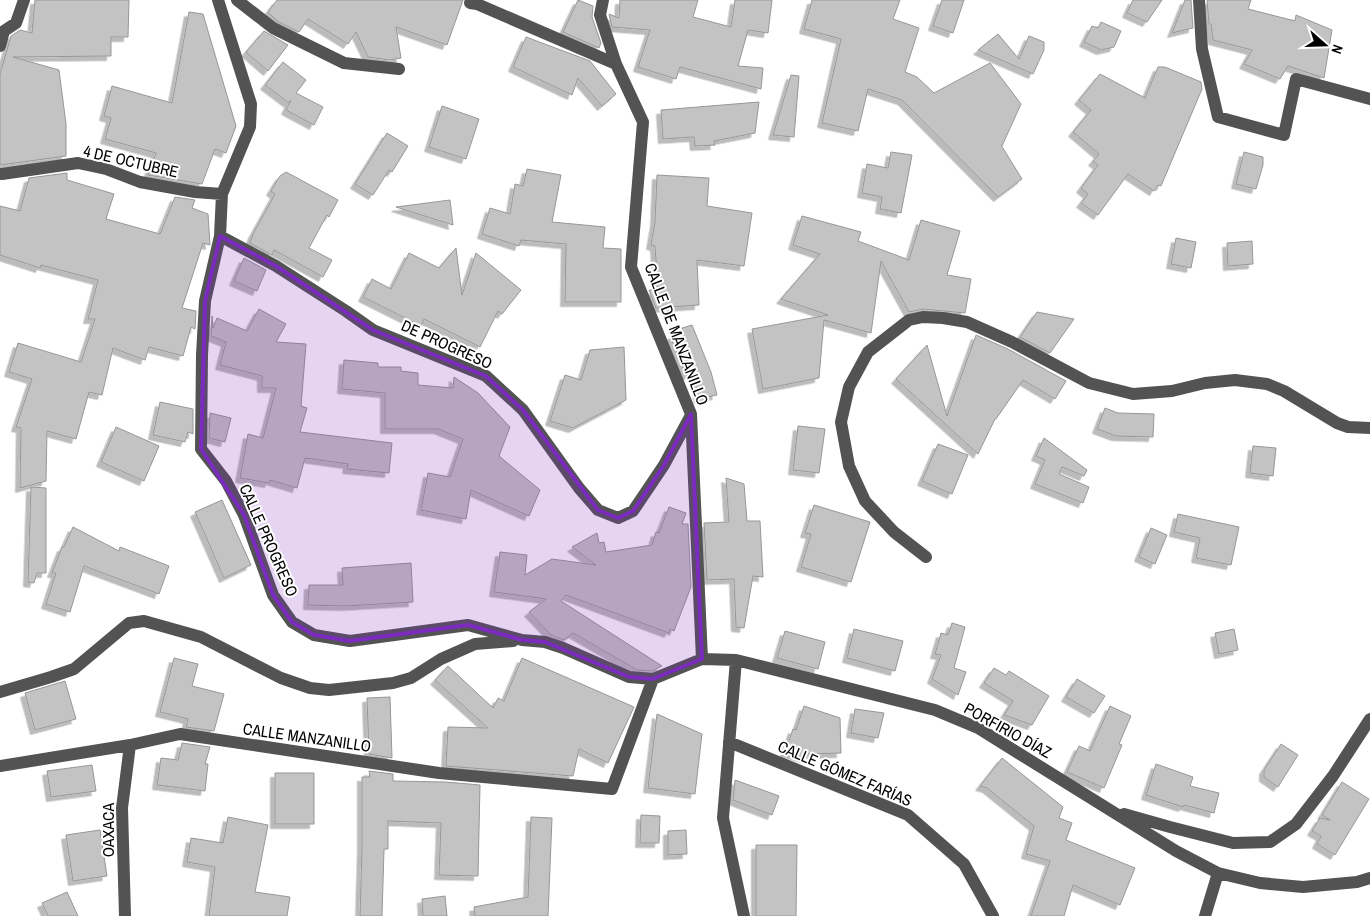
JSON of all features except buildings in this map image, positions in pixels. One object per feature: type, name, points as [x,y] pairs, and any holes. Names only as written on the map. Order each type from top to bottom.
[{"type":"street","points":[[0,46],[4,32],[16,23],[24,0]]},
{"type":"street","name":"CALLE PROGRESO","points":[[218,0],[251,104],[250,127],[222,194],[220,236],[205,301],[201,449],[226,482],[244,515],[273,595],[292,622],[314,636],[350,641],[468,625],[522,640],[545,642],[630,677],[653,679],[702,659]]},
{"type":"street","points":[[238,0],[272,28],[344,64],[399,68]]},
{"type":"street","name":"CALLE DE MANZANILLO","points":[[603,0],[600,15],[616,64],[643,122],[631,267],[691,414],[702,659]]},
{"type":"street","points":[[1200,0],[1202,49],[1218,117],[1284,135],[1296,79],[1370,99]]},
{"type":"street","points":[[470,3],[477,4],[616,64]]},
{"type":"street","name":"4 DE OCTUBRE","points":[[2,174],[78,164],[106,169],[140,182],[195,192],[222,194]]},
{"type":"street","name":"DE PROGRESO","points":[[220,236],[276,266],[373,330],[486,376],[523,410],[579,488],[598,510],[618,518],[632,511],[664,465],[691,414]]},
{"type":"street","points":[[926,557],[894,532],[866,501],[849,466],[841,422],[848,387],[868,352],[909,320],[923,317],[967,322],[1012,342],[1089,383],[1133,394],[1172,391],[1205,383],[1235,380],[1267,384],[1284,391],[1338,423],[1348,427],[1370,428]]},
{"type":"street","points":[[0,692],[74,669],[128,622],[144,621],[202,637],[280,678],[310,688],[329,690],[411,678],[441,659],[475,644],[522,640]]},
{"type":"street","name":"PORFIRIO DÍAZ","points":[[702,659],[736,660],[935,710],[978,728],[1176,851],[1218,873],[1260,883],[1303,887],[1357,882],[1370,878]]},
{"type":"street","points":[[736,660],[723,818],[744,916]]},
{"type":"street","name":"CALLE MANZANILLO","points":[[0,766],[130,745],[180,734],[439,773],[612,790],[653,679]]},
{"type":"street","points":[[1107,809],[1170,828],[1233,843],[1270,842],[1296,824],[1332,776],[1370,719]]},
{"type":"street","name":"CALLE GÓMEZ FARÍAS","points":[[729,742],[908,815],[964,864],[993,916]]},
{"type":"street","name":"OAXACA","points":[[125,916],[122,808],[130,745]]},
{"type":"street","points":[[1206,916],[1218,873]]},
{"type":"highlighted area","points":[[220,236],[276,266],[373,330],[486,376],[523,410],[598,510],[618,518],[633,511],[664,465],[691,414],[702,659],[653,679],[629,677],[545,642],[522,640],[468,625],[350,641],[314,635],[292,622],[273,595],[244,515],[201,449],[205,301]]}]
